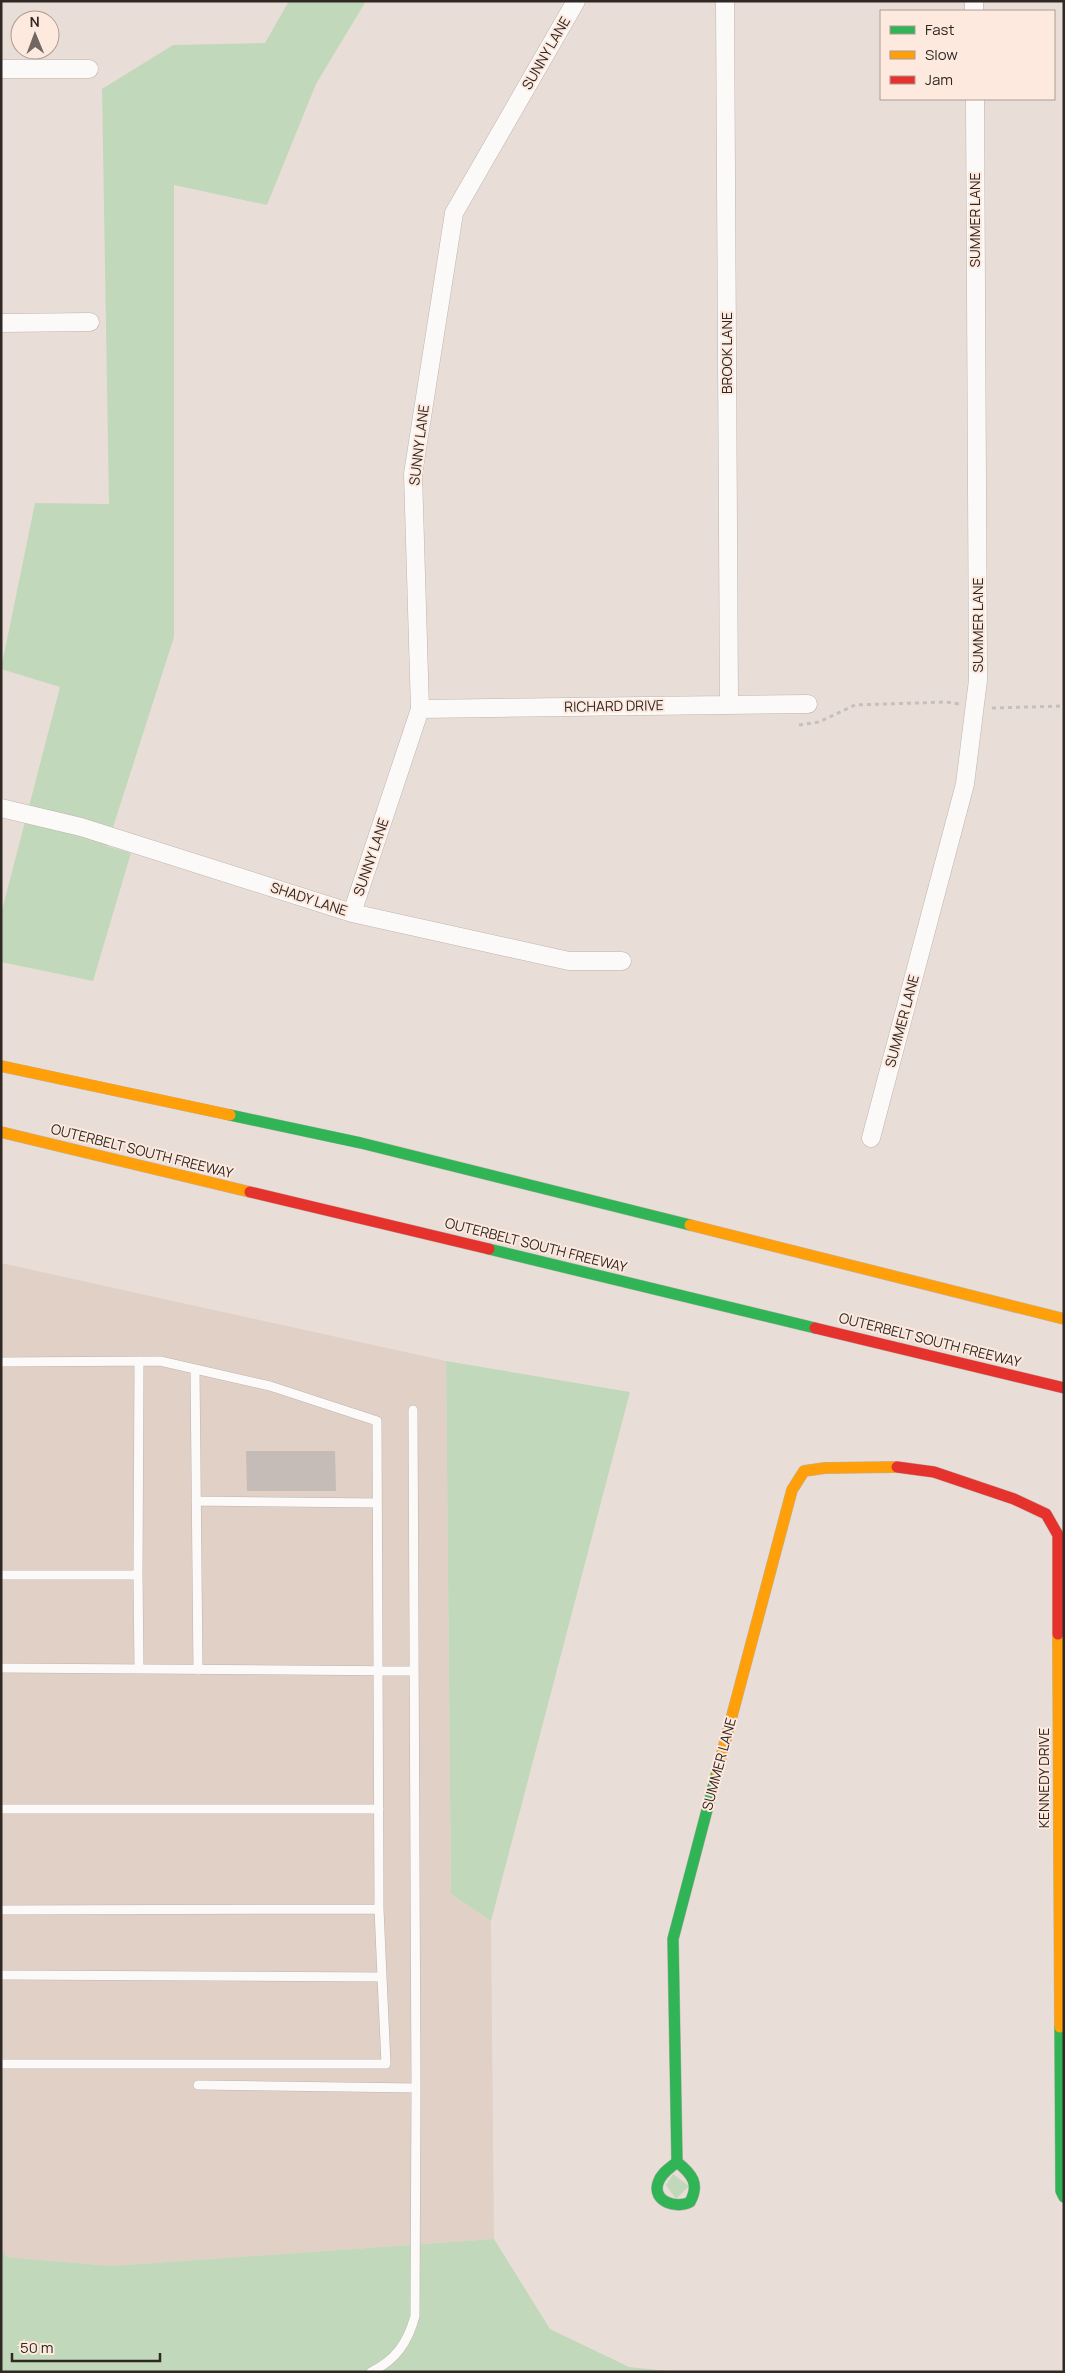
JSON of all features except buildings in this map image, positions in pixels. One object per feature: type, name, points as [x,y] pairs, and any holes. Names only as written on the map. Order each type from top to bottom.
[{"type":"main road","points":[[1,1066],[361,1143],[1064,1319]]},
{"type":"main road","name":"OUTERBELT SOUTH FREEWAY","points":[[1,1132],[1064,1388]]},
{"type":"main road","name":"SUMMER LANE","points":[[677,2162],[673,1938],[792,1490],[804,1472],[825,1468],[902,1467]]},
{"type":"main road","name":"KENNEDY DRIVE","points":[[902,1467],[934,1472],[1014,1499],[1046,1514],[1058,1535],[1061,2182],[1064,2197]]},
{"type":"street","name":"SUNNY LANE","points":[[352,913],[420,710],[413,474],[454,212],[576,1]]},
{"type":"street","name":"BROOK LANE","points":[[725,1],[729,704]]},
{"type":"street","points":[[1,70],[90,69]]},
{"type":"street","name":"SUMMER LANE","points":[[871,1138],[964,784],[978,680],[975,100]]},
{"type":"street","points":[[1,323],[90,322]]},
{"type":"street","name":"RICHARD DRIVE","points":[[420,710],[808,704]]},
{"type":"street","name":"SHADY LANE","points":[[1,808],[81,827],[352,913],[569,962],[622,961]]},
{"type":"lane","points":[[138,1361],[139,1669]]},
{"type":"lane","points":[[1,1362],[160,1361],[270,1386],[376,1421],[379,1910],[386,2064],[1,2064]]},
{"type":"lane","points":[[195,1369],[198,1670]]},
{"type":"lane","points":[[371,2372],[388,2364],[398,2353],[409,2338],[415,2316],[416,2088],[413,1410]]},
{"type":"lane","points":[[196,1501],[378,1503]]},
{"type":"lane","points":[[1,1575],[138,1575]]},
{"type":"lane","points":[[1,1668],[414,1671]]},
{"type":"lane","points":[[1,1810],[379,1809]]},
{"type":"lane","points":[[1,1910],[379,1910]]},
{"type":"lane","points":[[1,1975],[382,1976]]},
{"type":"lane","points":[[198,2085],[416,2088]]},
{"type":"path","points":[[797,725],[819,722],[855,706],[946,702],[959,704]]},
{"type":"path","points":[[995,709],[1064,706]]},
{"type":"shaded area","points":[[1,1263],[446,1361],[451,1894],[491,1921],[494,2239],[111,2266],[7,2257],[1,2248]]},
{"type":"green space","points":[[289,1],[366,1],[316,84],[267,205],[174,185],[174,637],[107,846],[131,853],[93,981],[1,962],[1,914],[60,687],[1,669],[35,503],[109,504],[102,89],[173,45],[265,43]]},
{"type":"green space","points":[[446,1361],[630,1392],[491,1921],[451,1894]]},
{"type":"green space","points":[[673,2174],[689,2186],[676,2199],[666,2185]]},
{"type":"green space","points":[[494,2239],[550,2329],[629,2367],[676,2372],[1,2372],[1,2248],[7,2257],[111,2266]]},
{"type":"traffic: fast","points":[[230,1115],[361,1143],[690,1225]]},
{"type":"traffic: fast","points":[[489,1249],[815,1328]]},
{"type":"traffic: fast","points":[[677,2162],[661,2176],[657,2190],[662,2199],[679,2205],[690,2202],[693,2196],[694,2185],[690,2175],[677,2162],[673,1939],[717,1772]]},
{"type":"traffic: fast","points":[[1060,2027],[1061,2191],[1064,2197]]},
{"type":"traffic: slow","points":[[1,1066],[230,1115]]},
{"type":"traffic: slow","points":[[1,1132],[250,1192]]},
{"type":"traffic: slow","points":[[690,1225],[1064,1319]]},
{"type":"traffic: slow","points":[[717,1772],[792,1490],[804,1471],[825,1468],[897,1467]]},
{"type":"traffic: slow","points":[[1058,1634],[1060,2027]]},
{"type":"traffic: jam","points":[[250,1192],[489,1249]]},
{"type":"traffic: jam","points":[[815,1328],[1064,1388]]},
{"type":"traffic: jam","points":[[897,1467],[934,1472],[1014,1499],[1046,1514],[1058,1535],[1058,1634]]}]
